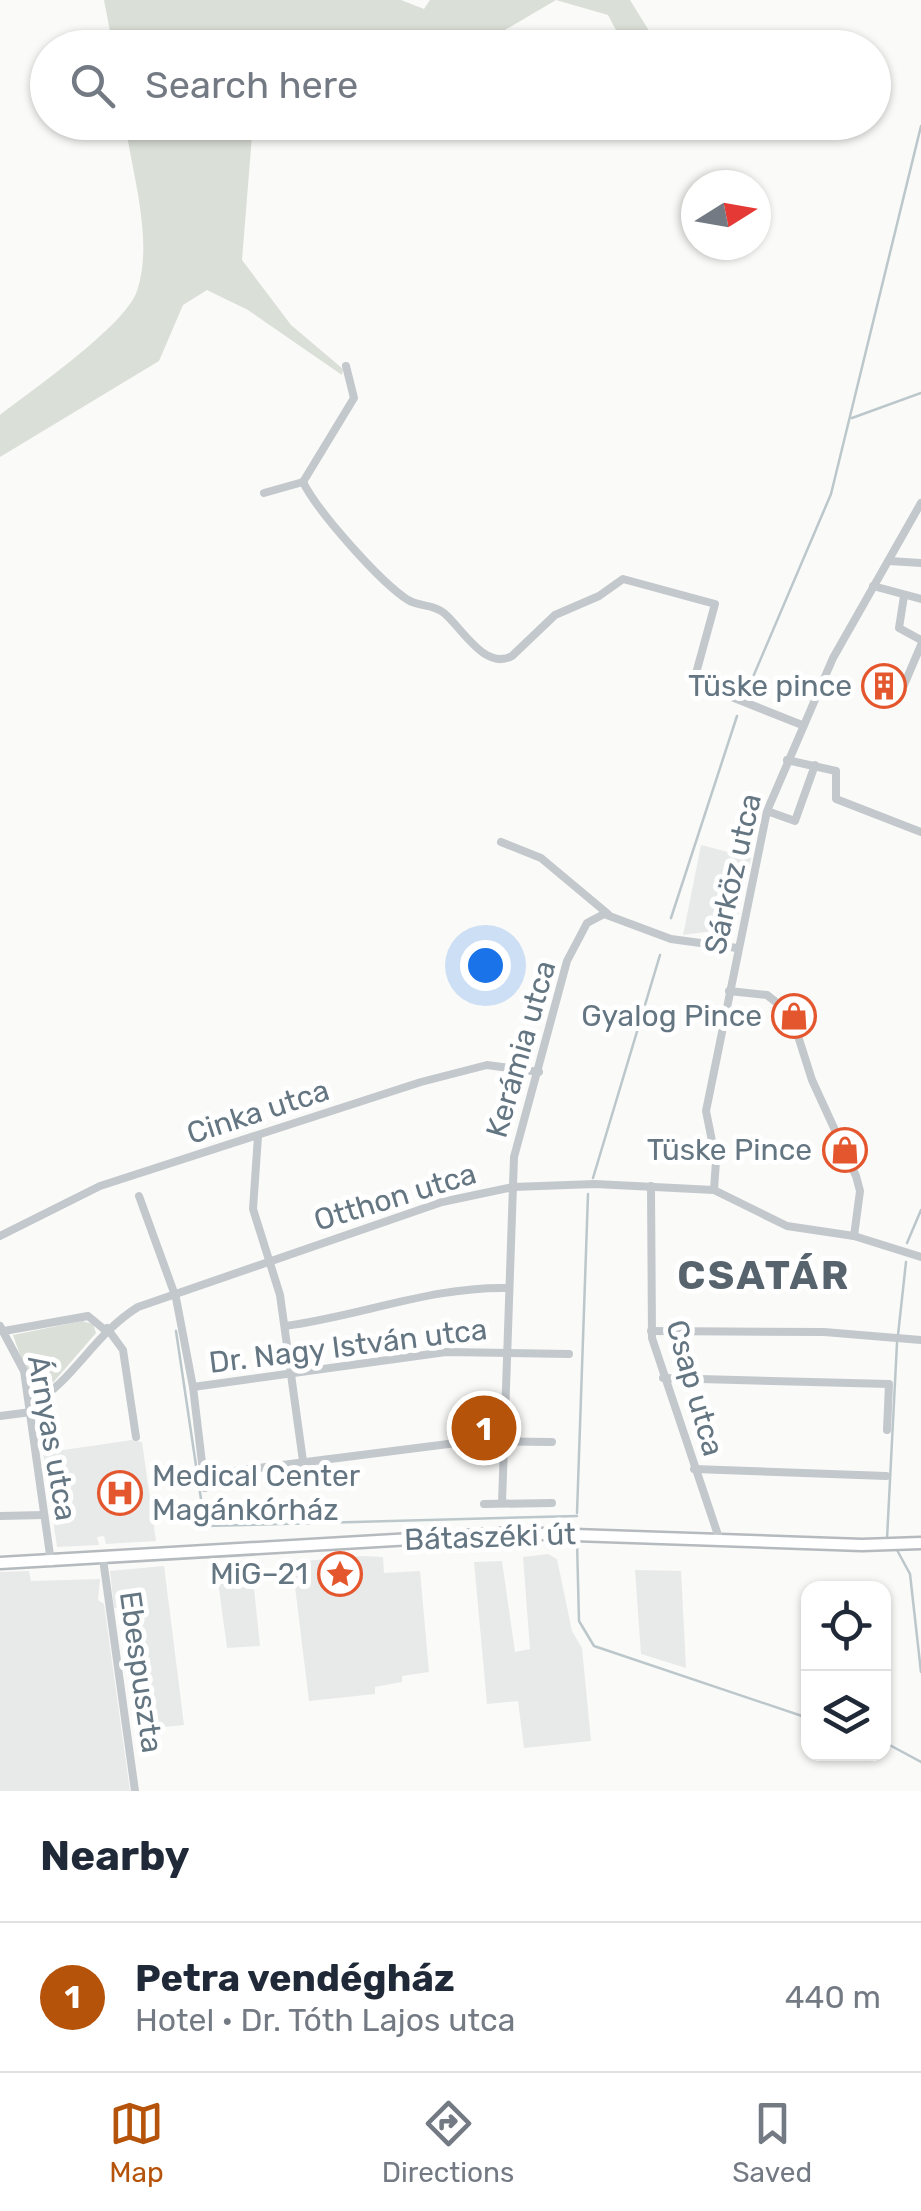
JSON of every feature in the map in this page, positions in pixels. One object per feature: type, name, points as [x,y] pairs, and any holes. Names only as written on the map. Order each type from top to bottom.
[{"type":"main road","name":"Bátaszéki út","points":[[0,1563],[570,1533],[862,1546],[921,1544]]},
{"type":"street","points":[[264,493],[304,482],[354,398],[346,366]]},
{"type":"street","points":[[304,482],[376,574],[406,599],[436,607],[490,658],[512,656],[555,615],[623,580],[639,580],[716,604],[695,678],[700,684],[802,725]]},
{"type":"street","name":"Sárköz utca","points":[[714,1190],[716,1161],[706,1110],[767,812],[802,725],[873,586],[921,503]]},
{"type":"street","points":[[889,561],[921,563]]},
{"type":"street","points":[[873,586],[921,599]]},
{"type":"street","points":[[898,699],[921,643],[899,628],[904,596]]},
{"type":"street","points":[[787,760],[836,771],[836,800],[921,832]]},
{"type":"street","points":[[767,812],[796,821],[815,765]]},
{"type":"street","points":[[501,842],[541,858],[608,914],[671,939],[737,948]]},
{"type":"street","name":"Kerámia utca","points":[[502,1503],[514,1157],[567,961],[587,923],[608,914]]},
{"type":"street","points":[[729,990],[767,995],[791,1014],[812,1080],[856,1176],[859,1204],[854,1236]]},
{"type":"street","name":"Cinka utca","points":[[0,1236],[100,1186],[472,1066],[539,1072]]},
{"type":"street","points":[[258,1136],[253,1209],[285,1326],[303,1461]]},
{"type":"street","name":"Otthon utca","points":[[30,1409],[52,1391],[106,1329],[138,1307],[442,1202],[513,1187],[651,1186],[714,1190]]},
{"type":"street","name":"Csap utca","points":[[651,1186],[651,1331],[663,1378],[719,1538]]},
{"type":"street","points":[[714,1190],[787,1226],[854,1236],[921,1257]]},
{"type":"street","points":[[139,1196],[174,1292],[193,1388],[205,1488]]},
{"type":"street","points":[[285,1326],[331,1320],[441,1292],[509,1288]]},
{"type":"street","points":[[2,1328],[88,1316],[106,1329],[123,1350],[136,1438]]},
{"type":"street","name":"Árnyas utca","points":[[2,1328],[21,1360],[50,1562]]},
{"type":"street","points":[[651,1331],[892,1336],[921,1340]]},
{"type":"street","points":[[508,1351],[569,1354]]},
{"type":"street","name":"Dr. Nagy István utca","points":[[193,1388],[446,1352],[508,1351]]},
{"type":"street","points":[[663,1378],[889,1384],[887,1430]]},
{"type":"street","points":[[0,1416],[30,1409]]},
{"type":"street","points":[[204,1474],[506,1440],[552,1442]]},
{"type":"street","points":[[694,1469],[886,1476]]},
{"type":"street","points":[[484,1504],[552,1503]]},
{"type":"street","points":[[0,1516],[44,1515]]},
{"type":"street","name":"Ebespuszta","points":[[103,1559],[135,1791]]},
{"type":"shaded area","points":[[104,0],[401,0],[424,9],[430,0],[556,0],[505,30],[110,30]]},
{"type":"shaded area","points":[[556,0],[630,0],[649,30],[616,30],[608,15]]},
{"type":"shaded area","points":[[128,140],[252,140],[242,260],[291,325],[343,369],[342,375],[248,310],[207,290],[183,305],[159,361],[0,457],[0,415],[97,339],[137,291],[143,251]]},
{"type":"shaded area","points":[[701,845],[751,858],[735,928],[683,935]]},
{"type":"shaded area","points":[[82,1321],[93,1324],[96,1333],[44,1393],[33,1392],[13,1335]]},
{"type":"shaded area","points":[[132,1440],[142,1442],[156,1541],[106,1544],[104,1536],[97,1537],[99,1545],[57,1547],[43,1453]]},
{"type":"shaded area","points":[[548,1554],[557,1559],[572,1631],[582,1648],[591,1741],[524,1748],[518,1701],[487,1704],[474,1562],[502,1561],[515,1652],[530,1649],[523,1557]]},
{"type":"shaded area","points":[[383,1557],[384,1573],[420,1571],[429,1672],[402,1676],[402,1682],[375,1687],[375,1694],[309,1701],[292,1562]]},
{"type":"shaded area","points":[[164,1566],[184,1725],[154,1728],[138,1605],[114,1608],[110,1571]]},
{"type":"shaded area","points":[[635,1570],[681,1571],[686,1668],[641,1654]]},
{"type":"shaded area","points":[[29,1571],[31,1581],[100,1579],[98,1600],[104,1604],[130,1791],[0,1791],[0,1572]]},
{"type":"shaded area","points":[[253,1579],[260,1646],[227,1648],[218,1581]]},
{"type":"waterway","points":[[750,684],[831,494],[921,126]]},
{"type":"waterway","points":[[852,418],[921,393]]},
{"type":"waterway","points":[[671,918],[737,716]]},
{"type":"waterway","points":[[593,1178],[660,955]]},
{"type":"waterway","points":[[577,1513],[588,1194]]},
{"type":"waterway","points":[[907,1243],[921,1210]]},
{"type":"waterway","points":[[898,1335],[906,1262]]},
{"type":"waterway","points":[[176,1331],[205,1526],[577,1516]]},
{"type":"waterway","points":[[887,1539],[897,1343]]},
{"type":"waterway","points":[[577,1542],[579,1621],[594,1646],[801,1716]]},
{"type":"waterway","points":[[897,1550],[910,1574],[921,1672]]},
{"type":"waterway","points":[[891,1746],[921,1762]]},
{"type":"place","name":"Tüske pince","points":[[884,686]]},
{"type":"place","name":"Gyalog Pince","points":[[794,1016]]},
{"type":"place","name":"Tüske Pince","points":[[845,1150]]},
{"type":"place","name":"Petra vendégház","points":[[484,1428]]},
{"type":"place","name":"Medical Center Magánkórház","points":[[120,1493]]},
{"type":"place","name":"MiG–21","points":[[340,1574]]},
{"type":"district","name":"CSATÁR","points":[[764,1275]]}]
